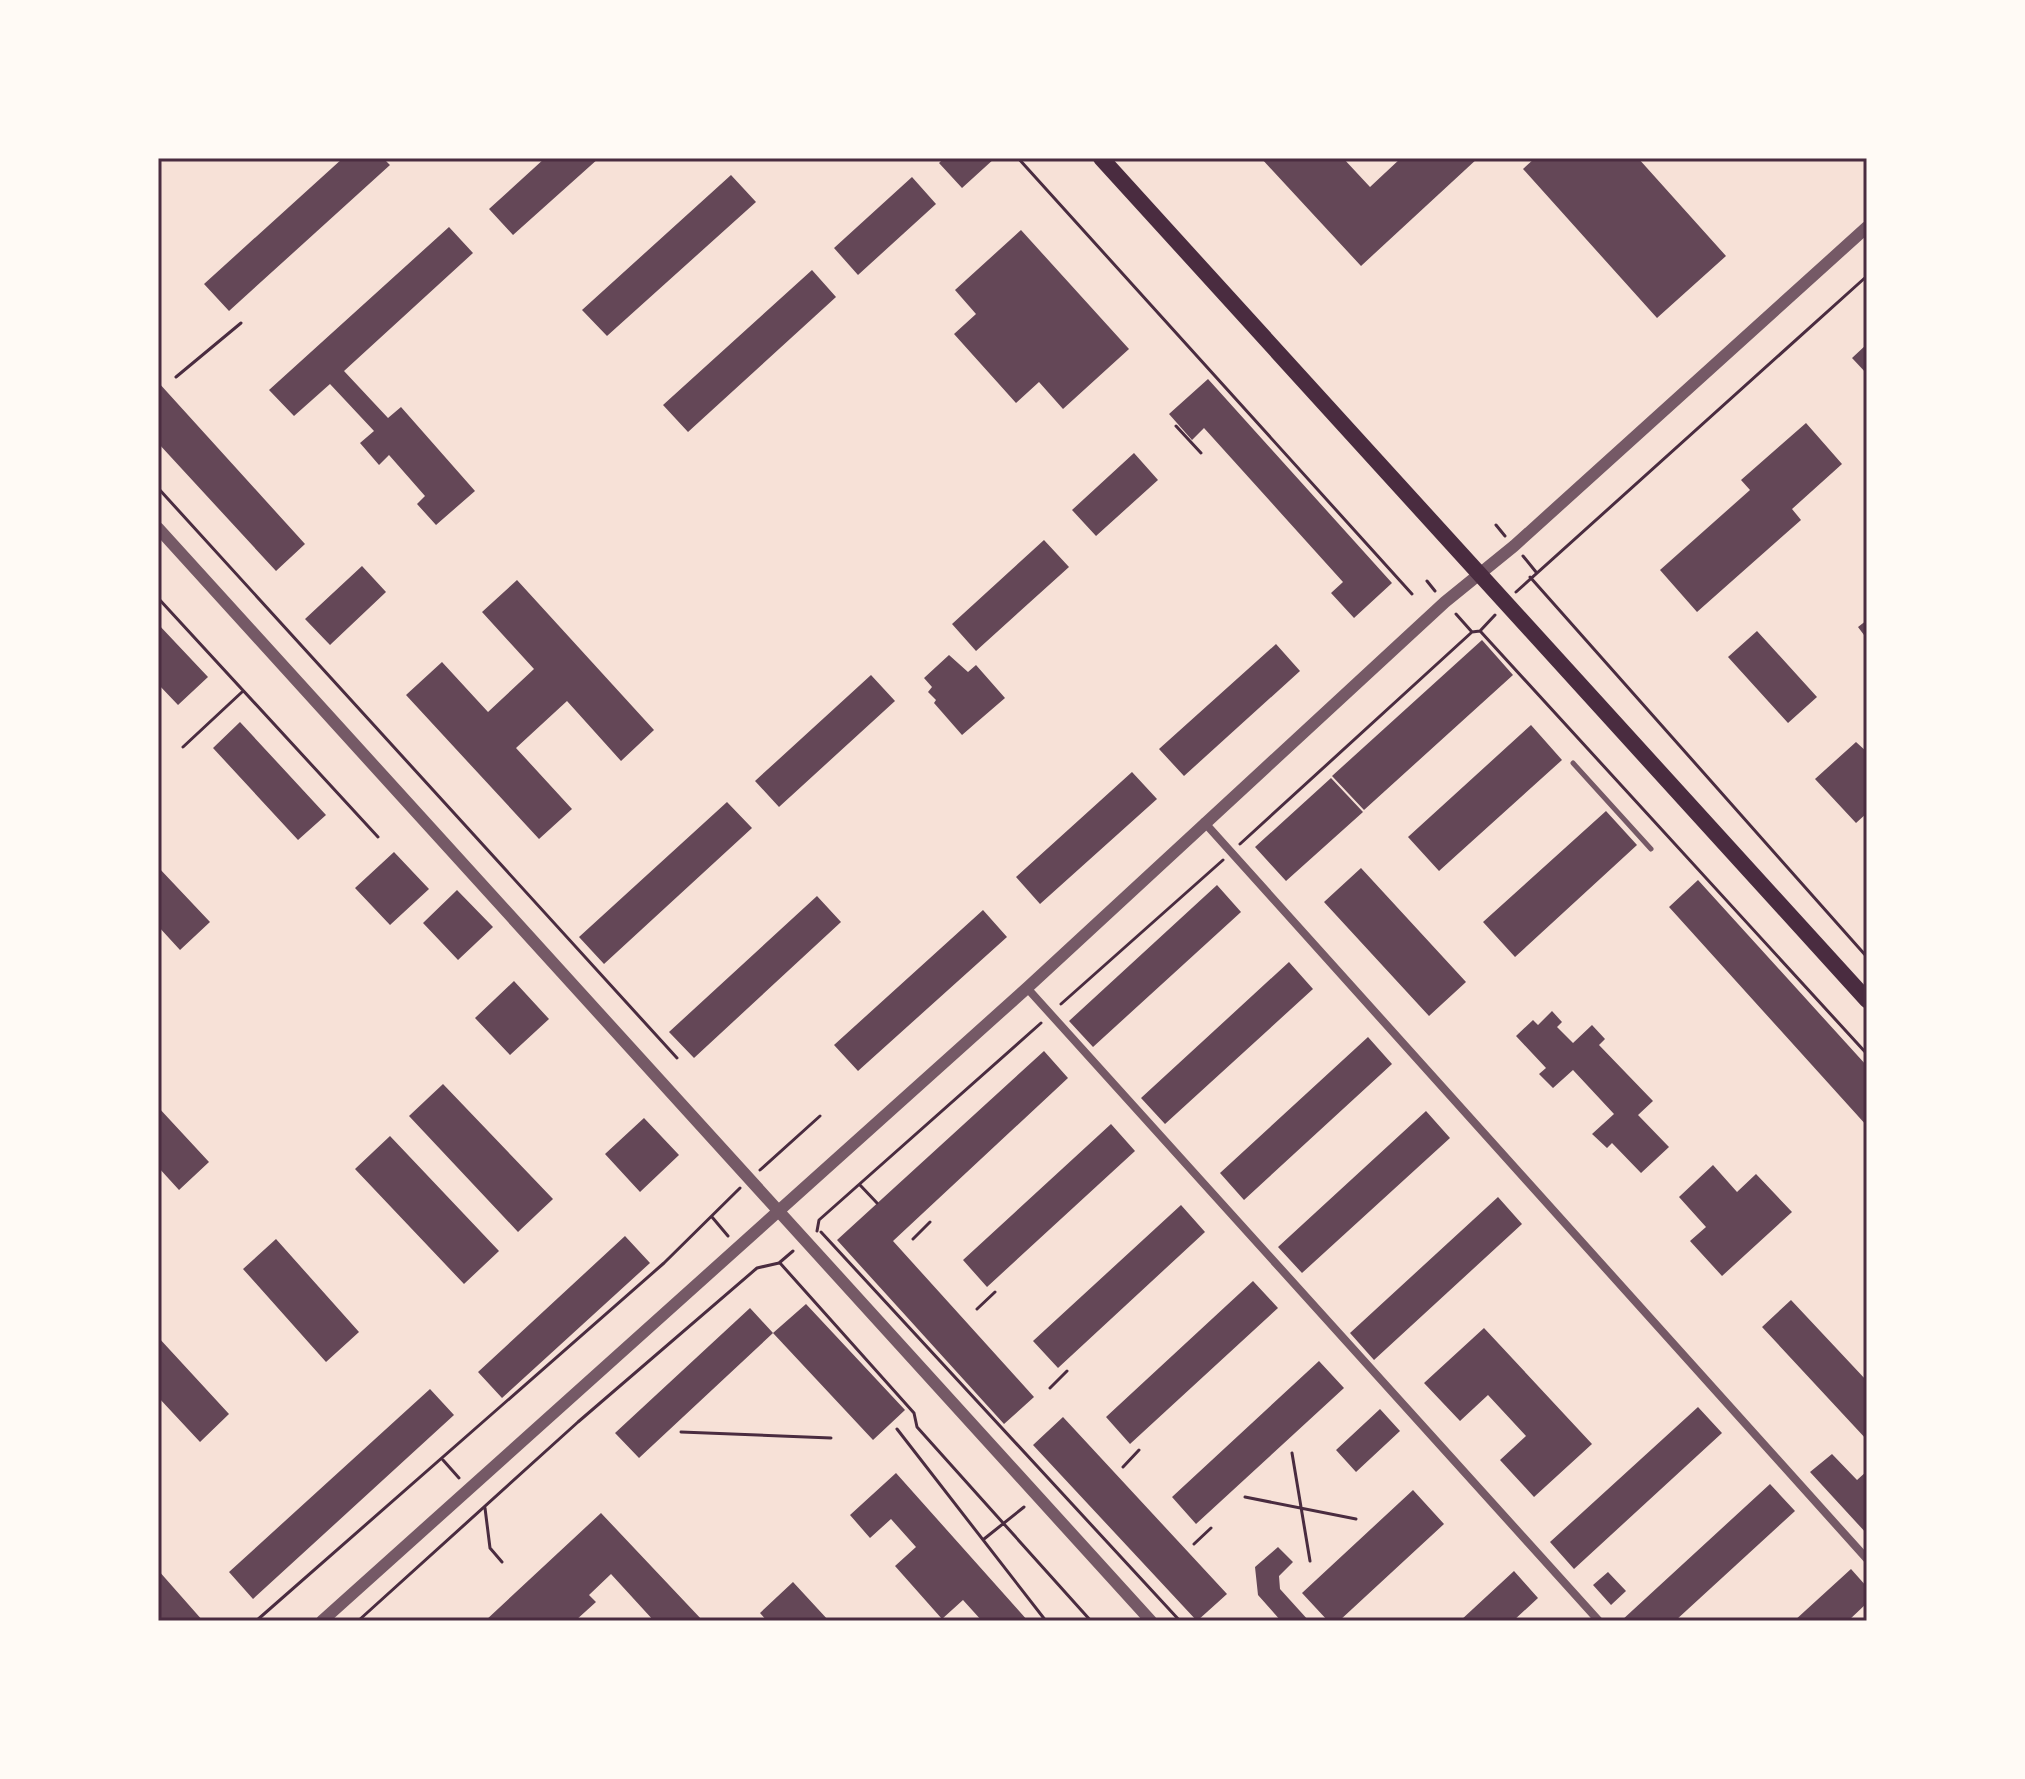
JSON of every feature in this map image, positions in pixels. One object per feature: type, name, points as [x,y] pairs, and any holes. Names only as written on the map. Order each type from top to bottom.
[{"type":"main road","points":[[1101,158],[1867,1000]]},
{"type":"street","points":[[322,1621],[1027,988],[1434,612],[1481,574],[1867,227]]},
{"type":"street","points":[[158,528],[1151,1621]]},
{"type":"street","points":[[1204,822],[1867,1559]]},
{"type":"street","points":[[1027,988],[1599,1621]]},
{"type":"lane","points":[[1573,763],[1651,849]]},
{"type":"path","points":[[1018,158],[1412,594]]},
{"type":"path","points":[[358,1621],[757,1268],[779,1263],[804,1242],[818,1229],[819,1220],[1231,853],[1472,632],[1480,631],[1530,577],[1867,276]]},
{"type":"path","points":[[176,377],[241,323]]},
{"type":"path","points":[[1176,426],[1201,453]]},
{"type":"path","points":[[158,488],[677,1058]]},
{"type":"path","points":[[1530,577],[1867,957]]},
{"type":"path","points":[[158,598],[378,837]]},
{"type":"path","points":[[1480,631],[1867,1054]]},
{"type":"path","points":[[183,747],[242,692]]},
{"type":"path","points":[[256,1621],[664,1263],[749,1179],[820,1116]]},
{"type":"path","points":[[860,1185],[877,1203]]},
{"type":"path","points":[[913,1239],[930,1222]]},
{"type":"path","points":[[818,1229],[1180,1621]]},
{"type":"path","points":[[779,1263],[914,1413],[917,1427],[1091,1621]]},
{"type":"path","points":[[977,1309],[995,1292]]},
{"type":"path","points":[[1050,1388],[1067,1371]]},
{"type":"path","points":[[897,1429],[1046,1621]]},
{"type":"path","points":[[681,1432],[831,1438]]},
{"type":"path","points":[[1123,1467],[1139,1450]]},
{"type":"path","points":[[1292,1453],[1310,1561]]},
{"type":"path","points":[[443,1460],[485,1506],[490,1548],[502,1562]]},
{"type":"path","points":[[984,1539],[1036,1496]]},
{"type":"path","points":[[1245,1497],[1301,1505],[1356,1519]]},
{"type":"path","points":[[1194,1544],[1211,1528]]},
{"type":"building","points":[[343,158],[383,158],[390,165],[229,311],[204,284]]},
{"type":"building","points":[[545,158],[599,158],[513,235],[489,209]]},
{"type":"building","points":[[944,158],[995,158],[962,188],[939,163]]},
{"type":"building","points":[[1261,158],[1343,158],[1370,187],[1401,158],[1478,158],[1361,266]]},
{"type":"building","points":[[1535,158],[1638,158],[1726,256],[1657,318],[1523,169]]},
{"type":"building","points":[[731,175],[756,202],[607,336],[582,310]]},
{"type":"building","points":[[912,177],[936,204],[858,275],[834,248]]},
{"type":"building","points":[[449,227],[473,253],[344,371],[388,418],[401,407],[475,491],[436,525],[417,504],[425,496],[389,455],[379,465],[360,443],[374,431],[330,384],[294,416],[269,390]]},
{"type":"building","points":[[1021,230],[1129,349],[1063,409],[1039,382],[1016,403],[954,334],[976,314],[955,290]]},
{"type":"building","points":[[812,270],[836,297],[688,432],[663,405]]},
{"type":"building","points":[[1867,344],[1867,374],[1852,358]]},
{"type":"building","points":[[1208,379],[1392,583],[1354,618],[1331,593],[1343,582],[1204,428],[1192,440],[1169,414]]},
{"type":"building","points":[[158,382],[305,544],[276,571],[158,443]]},
{"type":"building","points":[[1806,423],[1842,464],[1792,509],[1801,520],[1697,612],[1660,570],[1750,490],[1741,480]]},
{"type":"building","points":[[1134,453],[1158,480],[1096,536],[1072,510]]},
{"type":"building","points":[[1044,540],[1069,567],[976,651],[952,624]]},
{"type":"building","points":[[362,566],[386,592],[330,645],[305,619]]},
{"type":"building","points":[[517,580],[654,730],[621,761],[567,701],[516,748],[572,809],[539,839],[406,695],[442,662],[488,712],[534,669],[482,612]]},
{"type":"building","points":[[1867,620],[1867,639],[1858,627]]},
{"type":"building","points":[[158,624],[208,677],[178,705],[158,684]]},
{"type":"building","points":[[1757,631],[1817,697],[1788,723],[1728,657]]},
{"type":"building","points":[[1482,640],[1513,675],[1364,810],[1332,776]]},
{"type":"building","points":[[1276,644],[1300,671],[1184,776],[1159,749]]},
{"type":"building","points":[[949,655],[968,672],[976,665],[1005,698],[962,735],[934,703],[936,700],[928,692],[932,687],[924,678]]},
{"type":"building","points":[[871,675],[895,701],[779,807],[755,781]]},
{"type":"building","points":[[240,722],[326,815],[298,840],[213,748]]},
{"type":"building","points":[[1531,725],[1562,760],[1439,871],[1408,837]]},
{"type":"building","points":[[1856,742],[1867,752],[1867,813],[1856,823],[1815,779]]},
{"type":"building","points":[[1132,772],[1157,799],[1040,904],[1016,877]]},
{"type":"building","points":[[1331,778],[1363,812],[1286,881],[1255,847]]},
{"type":"building","points":[[727,802],[752,828],[604,964],[579,937]]},
{"type":"building","points":[[1606,811],[1637,845],[1515,957],[1483,922]]},
{"type":"building","points":[[394,852],[429,889],[390,925],[355,888]]},
{"type":"building","points":[[158,867],[210,922],[180,950],[158,926]]},
{"type":"building","points":[[1361,868],[1466,982],[1429,1016],[1324,902]]},
{"type":"building","points":[[1698,880],[1867,1066],[1867,1126],[1669,907]]},
{"type":"building","points":[[1217,885],[1241,912],[1093,1047],[1069,1021]]},
{"type":"building","points":[[457,890],[493,927],[458,960],[423,923]]},
{"type":"building","points":[[817,896],[841,922],[694,1058],[669,1032]]},
{"type":"building","points":[[983,910],[1007,937],[858,1071],[834,1045]]},
{"type":"building","points":[[1289,962],[1313,989],[1165,1124],[1141,1098]]},
{"type":"building","points":[[514,981],[549,1019],[510,1055],[475,1018]]},
{"type":"building","points":[[1552,1011],[1562,1022],[1557,1027],[1573,1043],[1592,1025],[1605,1039],[1599,1045],[1653,1101],[1638,1115],[1669,1147],[1641,1173],[1612,1143],[1607,1148],[1592,1134],[1614,1114],[1573,1070],[1553,1088],[1539,1074],[1546,1068],[1516,1036],[1533,1020],[1538,1025]]},
{"type":"building","points":[[1368,1037],[1392,1064],[1244,1200],[1220,1173]]},
{"type":"building","points":[[1044,1051],[1068,1078],[893,1241],[1034,1397],[1004,1424],[837,1240]]},
{"type":"building","points":[[443,1084],[553,1199],[518,1232],[409,1116]]},
{"type":"building","points":[[158,1107],[209,1162],[179,1190],[158,1167]]},
{"type":"building","points":[[1426,1111],[1450,1138],[1302,1273],[1278,1247]]},
{"type":"building","points":[[644,1118],[679,1155],[640,1192],[605,1154]]},
{"type":"building","points":[[1111,1124],[1135,1151],[987,1287],[963,1260]]},
{"type":"building","points":[[390,1136],[499,1251],[464,1284],[355,1169]]},
{"type":"building","points":[[1713,1165],[1737,1192],[1756,1174],[1792,1212],[1722,1276],[1690,1241],[1706,1227],[1679,1197]]},
{"type":"building","points":[[1498,1197],[1522,1224],[1374,1360],[1350,1333]]},
{"type":"building","points":[[1181,1205],[1205,1232],[1058,1368],[1033,1341]]},
{"type":"building","points":[[625,1236],[650,1263],[502,1398],[478,1372]]},
{"type":"building","points":[[276,1239],[359,1332],[326,1362],[243,1269]]},
{"type":"building","points":[[1253,1281],[1278,1308],[1130,1444],[1106,1417]]},
{"type":"building","points":[[1791,1300],[1867,1381],[1867,1440],[1762,1327]]},
{"type":"building","points":[[806,1304],[905,1410],[873,1440],[773,1333]]},
{"type":"building","points":[[750,1308],[773,1333],[639,1458],[615,1433]]},
{"type":"building","points":[[1484,1328],[1592,1444],[1534,1497],[1500,1460],[1526,1436],[1488,1395],[1460,1421],[1424,1383]]},
{"type":"building","points":[[158,1337],[229,1414],[200,1442],[158,1397]]},
{"type":"building","points":[[1319,1361],[1344,1388],[1196,1524],[1172,1497]]},
{"type":"building","points":[[430,1389],[454,1415],[253,1599],[229,1572]]},
{"type":"building","points":[[1698,1407],[1722,1433],[1574,1569],[1550,1542]]},
{"type":"building","points":[[1380,1409],[1400,1431],[1356,1472],[1336,1450]]},
{"type":"building","points":[[1063,1417],[1227,1594],[1197,1621],[1033,1445]]},
{"type":"building","points":[[1832,1454],[1857,1480],[1867,1471],[1867,1534],[1810,1472]]},
{"type":"building","points":[[896,1473],[1028,1621],[982,1621],[963,1600],[942,1619],[895,1566],[916,1547],[891,1519],[870,1538],[850,1515]]},
{"type":"building","points":[[1770,1484],[1795,1511],[1675,1621],[1621,1621]]},
{"type":"building","points":[[1413,1490],[1444,1524],[1339,1621],[1328,1621],[1302,1593]]},
{"type":"building","points":[[601,1513],[703,1621],[654,1621],[611,1574],[589,1595],[596,1602],[575,1621],[485,1621]]},
{"type":"building","points":[[1278,1547],[1293,1562],[1279,1576],[1280,1589],[1309,1621],[1281,1621],[1258,1595],[1255,1567]]},
{"type":"building","points":[[1851,1569],[1867,1587],[1867,1603],[1848,1621],[1794,1621]]},
{"type":"building","points":[[158,1570],[203,1621],[158,1621]]},
{"type":"building","points":[[1514,1571],[1538,1598],[1513,1621],[1460,1621]]},
{"type":"building","points":[[1608,1572],[1626,1591],[1611,1605],[1593,1585]]},
{"type":"building","points":[[793,1582],[829,1621],[767,1621],[760,1613]]}]
